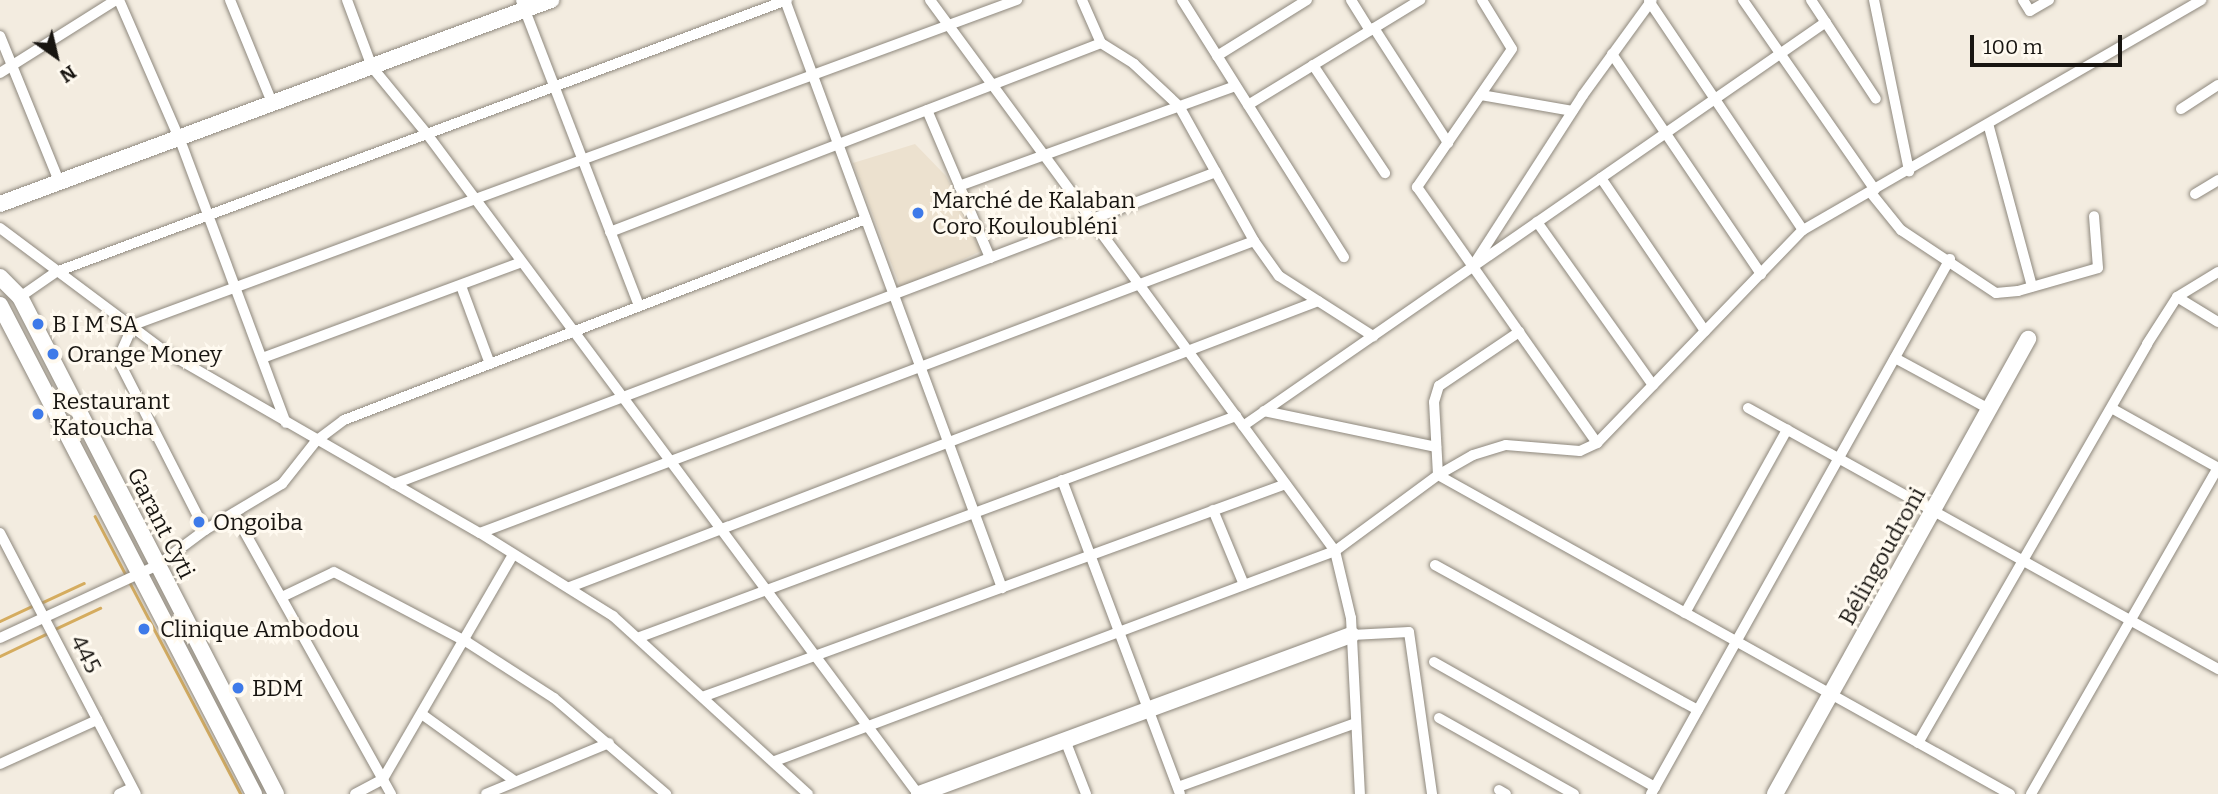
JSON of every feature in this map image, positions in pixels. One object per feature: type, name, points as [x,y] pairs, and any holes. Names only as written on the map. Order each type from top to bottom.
[{"type":"street","points":[[0,73],[117,0],[180,140],[265,357],[286,423]]},
{"type":"street","points":[[230,0],[273,105]]},
{"type":"street","points":[[347,0],[372,68],[427,134],[570,332],[624,397],[918,794],[1352,635],[1409,632],[1432,794]]},
{"type":"street","points":[[0,204],[372,68],[523,5],[551,0]]},
{"type":"street","points":[[20,297],[56,272],[786,0],[1002,588]]},
{"type":"street","points":[[930,0],[1335,551],[1352,635],[1360,794]]},
{"type":"street","points":[[205,530],[118,359],[134,325],[1017,0]]},
{"type":"street","points":[[1082,0],[1101,43],[1134,64],[1179,106],[1254,242],[1279,276],[1373,336]]},
{"type":"street","points":[[1182,0],[1344,257]]},
{"type":"street","points":[[1217,56],[1307,0]]},
{"type":"street","points":[[1352,0],[1448,143]]},
{"type":"street","points":[[1248,105],[1420,0]]},
{"type":"street","points":[[1482,0],[1512,49],[1417,187],[1597,443]]},
{"type":"street","points":[[1743,0],[1901,230],[1950,259],[1996,293],[2098,268],[2094,216]]},
{"type":"street","points":[[1811,0],[1876,99]]},
{"type":"street","points":[[1874,0],[1909,171]]},
{"type":"street","points":[[2023,0],[2030,11],[2049,0]]},
{"type":"street","points":[[775,761],[1335,551],[1438,475],[1473,455],[1506,445],[1580,451],[1597,443],[1804,230],[1989,127],[2045,88],[2121,50],[2201,0]]},
{"type":"street","points":[[1473,267],[1573,111],[1651,1],[1804,230]]},
{"type":"street","points":[[523,5],[639,306]]},
{"type":"street","points":[[640,637],[1062,480],[1264,411],[1826,22]]},
{"type":"street","points":[[0,36],[59,181]]},
{"type":"street","points":[[610,232],[1101,43]]},
{"type":"street","points":[[1612,54],[1761,275]]},
{"type":"street","points":[[1313,65],[1385,173]]},
{"type":"street","points":[[2181,109],[2218,85]]},
{"type":"street","points":[[959,186],[1236,86]]},
{"type":"street","points":[[1481,95],[1573,111]]},
{"type":"street","points":[[927,110],[990,258]]},
{"type":"street","points":[[1989,127],[2032,286]]},
{"type":"street","points":[[394,484],[1216,172]]},
{"type":"street","points":[[1601,178],[1705,331]]},
{"type":"street","points":[[2195,194],[2218,180]]},
{"type":"street","points":[[0,638],[158,565],[205,530],[282,484],[316,440],[344,420],[866,219]]},
{"type":"street","points":[[1537,222],[1653,385]]},
{"type":"street","points":[[0,228],[56,272],[134,325],[166,352],[570,587],[640,637],[808,794]]},
{"type":"street","points":[[481,533],[1254,242]]},
{"type":"street","points":[[1434,662],[1653,791],[1950,259]]},
{"type":"street","points":[[265,357],[519,263]]},
{"type":"street","points":[[1918,743],[2177,298],[2218,272]]},
{"type":"street","name":"Garant Cyti","points":[[0,278],[20,297],[276,794]]},
{"type":"street","points":[[461,286],[490,364]]},
{"type":"street","points":[[2177,298],[2218,322]]},
{"type":"street","points":[[570,587],[1318,301]]},
{"type":"street","name":"Garant Cyti","points":[[0,305],[254,794]]},
{"type":"street","points":[[1438,475],[1434,402],[1439,386],[1519,332]]},
{"type":"street","name":"Bélingoudroni","points":[[1775,794],[2028,339]]},
{"type":"street","points":[[1895,358],[1989,409]]},
{"type":"street","points":[[1748,408],[2218,669]]},
{"type":"street","points":[[2031,794],[2218,468],[2113,409]]},
{"type":"street","points":[[1264,411],[1436,447]]},
{"type":"street","points":[[1685,612],[1787,430]]},
{"type":"street","points":[[1438,475],[2010,794]]},
{"type":"street","points":[[1062,480],[1179,790],[1356,723]]},
{"type":"street","points":[[705,696],[1286,484]]},
{"type":"street","points":[[1213,510],[1244,585]]},
{"type":"street","points":[[234,513],[284,596],[391,794]]},
{"type":"street","name":"445","points":[[0,533],[134,791]]},
{"type":"street","points":[[355,794],[383,779],[467,642],[513,555]]},
{"type":"street","points":[[1435,565],[1698,710]]},
{"type":"street","points":[[284,596],[334,572],[467,642],[554,698],[666,794]]},
{"type":"street","points":[[423,715],[515,780]]},
{"type":"street","points":[[1439,718],[1574,794]]},
{"type":"street","points":[[0,764],[97,720]]},
{"type":"street","points":[[1065,740],[1086,794]]},
{"type":"street","points":[[486,794],[609,743]]},
{"type":"street","points":[[119,794],[134,791]]},
{"type":"shaded area","name":"Marché de Kalaban Coro Kouloubléni","points":[[915,144],[946,176],[983,250],[901,289],[853,163]]},
{"type":"waterway","points":[[95,516],[126,575]]},
{"type":"waterway","points":[[129,581],[241,794]]},
{"type":"waterway","points":[[41,603],[84,583]]},
{"type":"waterway","points":[[0,621],[35,605]]},
{"type":"waterway","points":[[53,630],[100,608]]},
{"type":"waterway","points":[[0,656],[48,633]]},
{"type":"place","name":"Marché de Kalaban Coro Kouloubléni","points":[[918,213]]},
{"type":"place","name":"B I M SA","points":[[38,324]]},
{"type":"place","name":"Orange Money","points":[[53,354]]},
{"type":"place","name":"Restaurant Katoucha","points":[[38,414]]},
{"type":"place","name":"Ongoiba","points":[[199,522]]},
{"type":"place","name":"Clinique Ambodou","points":[[144,629]]},
{"type":"place","name":"BDM","points":[[238,688]]}]
